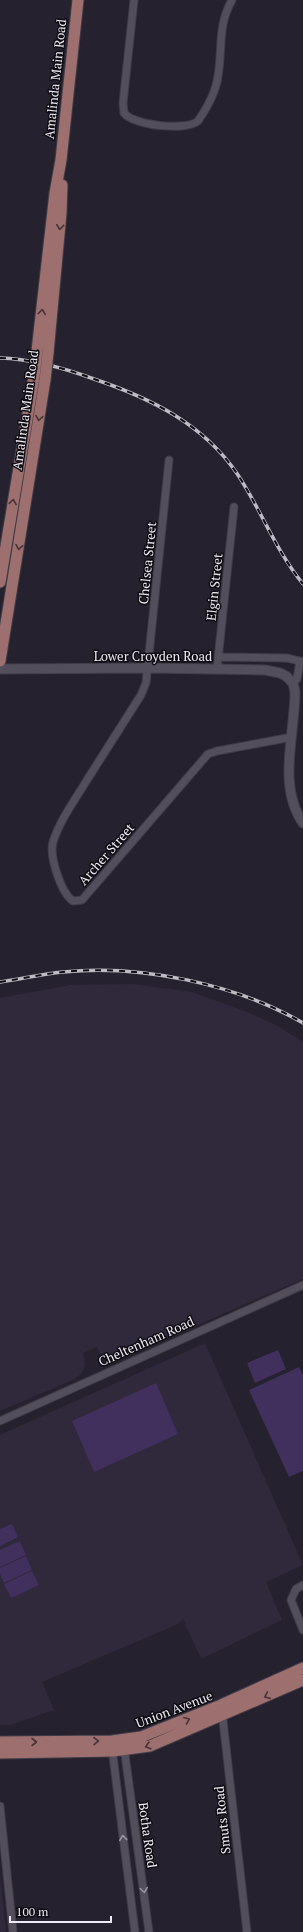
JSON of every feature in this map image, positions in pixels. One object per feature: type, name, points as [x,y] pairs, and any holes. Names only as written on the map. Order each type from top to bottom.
[{"type":"main road","name":"Amalinda Main Road","points":[[0,661],[62,213],[61,160],[78,0]]},
{"type":"main road","name":"Amalinda Main Road","points":[[0,582],[39,378]]},
{"type":"main road","name":"Union Avenue","points":[[222,1710],[303,1668]]},
{"type":"main road","name":"Union Avenue","points":[[0,1753],[124,1745],[303,1680]]},
{"type":"main road","name":"Union Avenue","points":[[0,1742],[112,1746]]},
{"type":"street","points":[[134,0],[123,103],[124,113],[130,119],[140,123],[185,126],[194,124],[198,121],[214,91],[219,74],[224,18],[232,0]]},
{"type":"street","name":"Chelsea Street","points":[[148,668],[169,460]]},
{"type":"street","name":"Elgin Street","points":[[217,669],[234,507]]},
{"type":"street","name":"Lower Croyden Road","points":[[219,657],[272,657],[301,662]]},
{"type":"street","points":[[301,662],[295,692],[290,788],[296,813],[303,823]]},
{"type":"street","name":"Archer Street","points":[[148,668],[144,689],[67,812],[53,842],[53,854],[58,875],[63,889],[73,901],[82,900],[208,754],[292,737]]},
{"type":"street","name":"Lower Croyden Road","points":[[0,669],[217,669],[272,671],[297,679]]},
{"type":"street","name":"Cheltenham Road","points":[[0,1421],[303,1284]]},
{"type":"street","points":[[303,1585],[296,1589],[291,1600],[303,1630]]},
{"type":"street","name":"Smuts Road","points":[[222,1710],[247,1932]]},
{"type":"street","name":"Botha Road","points":[[124,1745],[149,1932]]},
{"type":"street","name":"Botha Road","points":[[112,1746],[135,1932]]},
{"type":"street","points":[[0,1806],[12,1932]]},
{"type":"shaded area","points":[[133,984],[192,992],[250,1013],[278,1026],[303,1042],[303,1279],[112,1362],[101,1356],[97,1347],[83,1353],[85,1365],[82,1373],[75,1379],[0,1411],[0,998],[70,985]]},
{"type":"shaded area","points":[[205,1343],[303,1565],[266,1582],[282,1620],[201,1659],[183,1619],[176,1625],[42,1682],[54,1710],[10,1725],[0,1725],[0,1435]]},
{"type":"shaded area","points":[[278,1350],[286,1369],[255,1383],[247,1363]]},
{"type":"shaded area","points":[[299,1367],[303,1375],[303,1471],[289,1477],[249,1390]]},
{"type":"shaded area","points":[[156,1383],[178,1434],[94,1472],[72,1421]]},
{"type":"shaded area","points":[[12,1524],[18,1537],[0,1546],[0,1529]]},
{"type":"shaded area","points":[[20,1541],[26,1555],[0,1567],[0,1550]]},
{"type":"shaded area","points":[[26,1556],[32,1570],[4,1583],[0,1574],[0,1568]]},
{"type":"shaded area","points":[[32,1571],[39,1585],[11,1598],[4,1584]]},
{"type":"shaded area","points":[[0,1876],[6,1932],[0,1932]]},
{"type":"railway","points":[[0,358],[24,360],[48,365],[115,386],[155,404],[192,427],[209,441],[238,475],[285,558],[303,584]]},
{"type":"railway","points":[[0,982],[55,973],[93,970],[155,974],[187,980],[248,997],[277,1009],[303,1023]]}]
